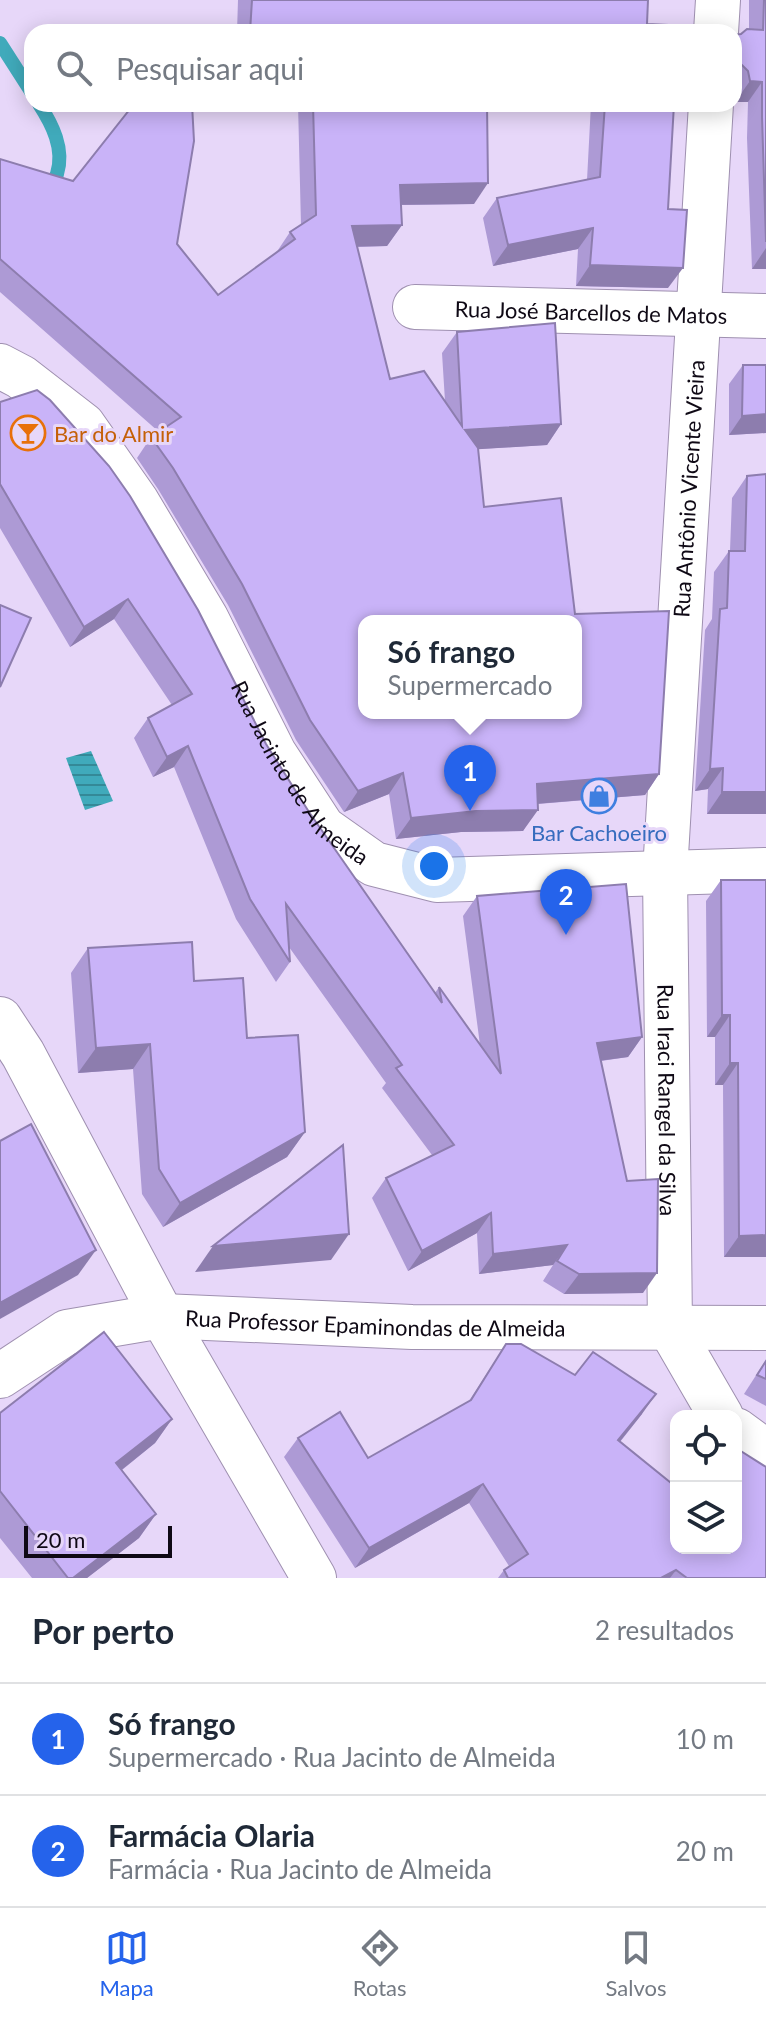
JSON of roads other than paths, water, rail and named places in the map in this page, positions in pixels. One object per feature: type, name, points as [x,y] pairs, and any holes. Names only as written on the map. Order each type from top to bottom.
[{"type":"street","points":[[716,24],[718,0]]},
{"type":"street","name":"Rua Antônio Vicente Vieira","points":[[665,872],[711,112]]},
{"type":"street","name":"Rua José Barcellos de Matos","points":[[415,307],[766,316]]},
{"type":"street","name":"Rua Jacinto de Almeida","points":[[0,366],[21,377],[83,425],[137,502],[206,618],[274,753],[323,828],[374,864],[437,880],[766,870]]},
{"type":"street","name":"Rua Iraci Rangel da Silva","points":[[665,872],[670,1328]]},
{"type":"street","points":[[0,1019],[23,1054],[162,1316],[314,1578]]},
{"type":"street","name":"Rua Professor Epaminondas de Almeida","points":[[0,1376],[67,1332],[162,1316],[412,1327],[766,1328]]},
{"type":"street","points":[[670,1328],[718,1410]]},
{"type":"street","points":[[742,1434],[766,1452]]},
{"type":"waterway","points":[[0,43],[24,80]]},
{"type":"waterway","points":[[44,112],[53,128],[59,155],[57,174],[48,192]]},
{"type":"place","name":"Bar do Almir","points":[[28,433]]},
{"type":"place","name":"Bar Cachoeiro","points":[[599,796]]},
{"type":"place","name":"Só frango","points":[[470,811]]},
{"type":"place","name":"Farmácia Olaria","points":[[566,935]]}]
